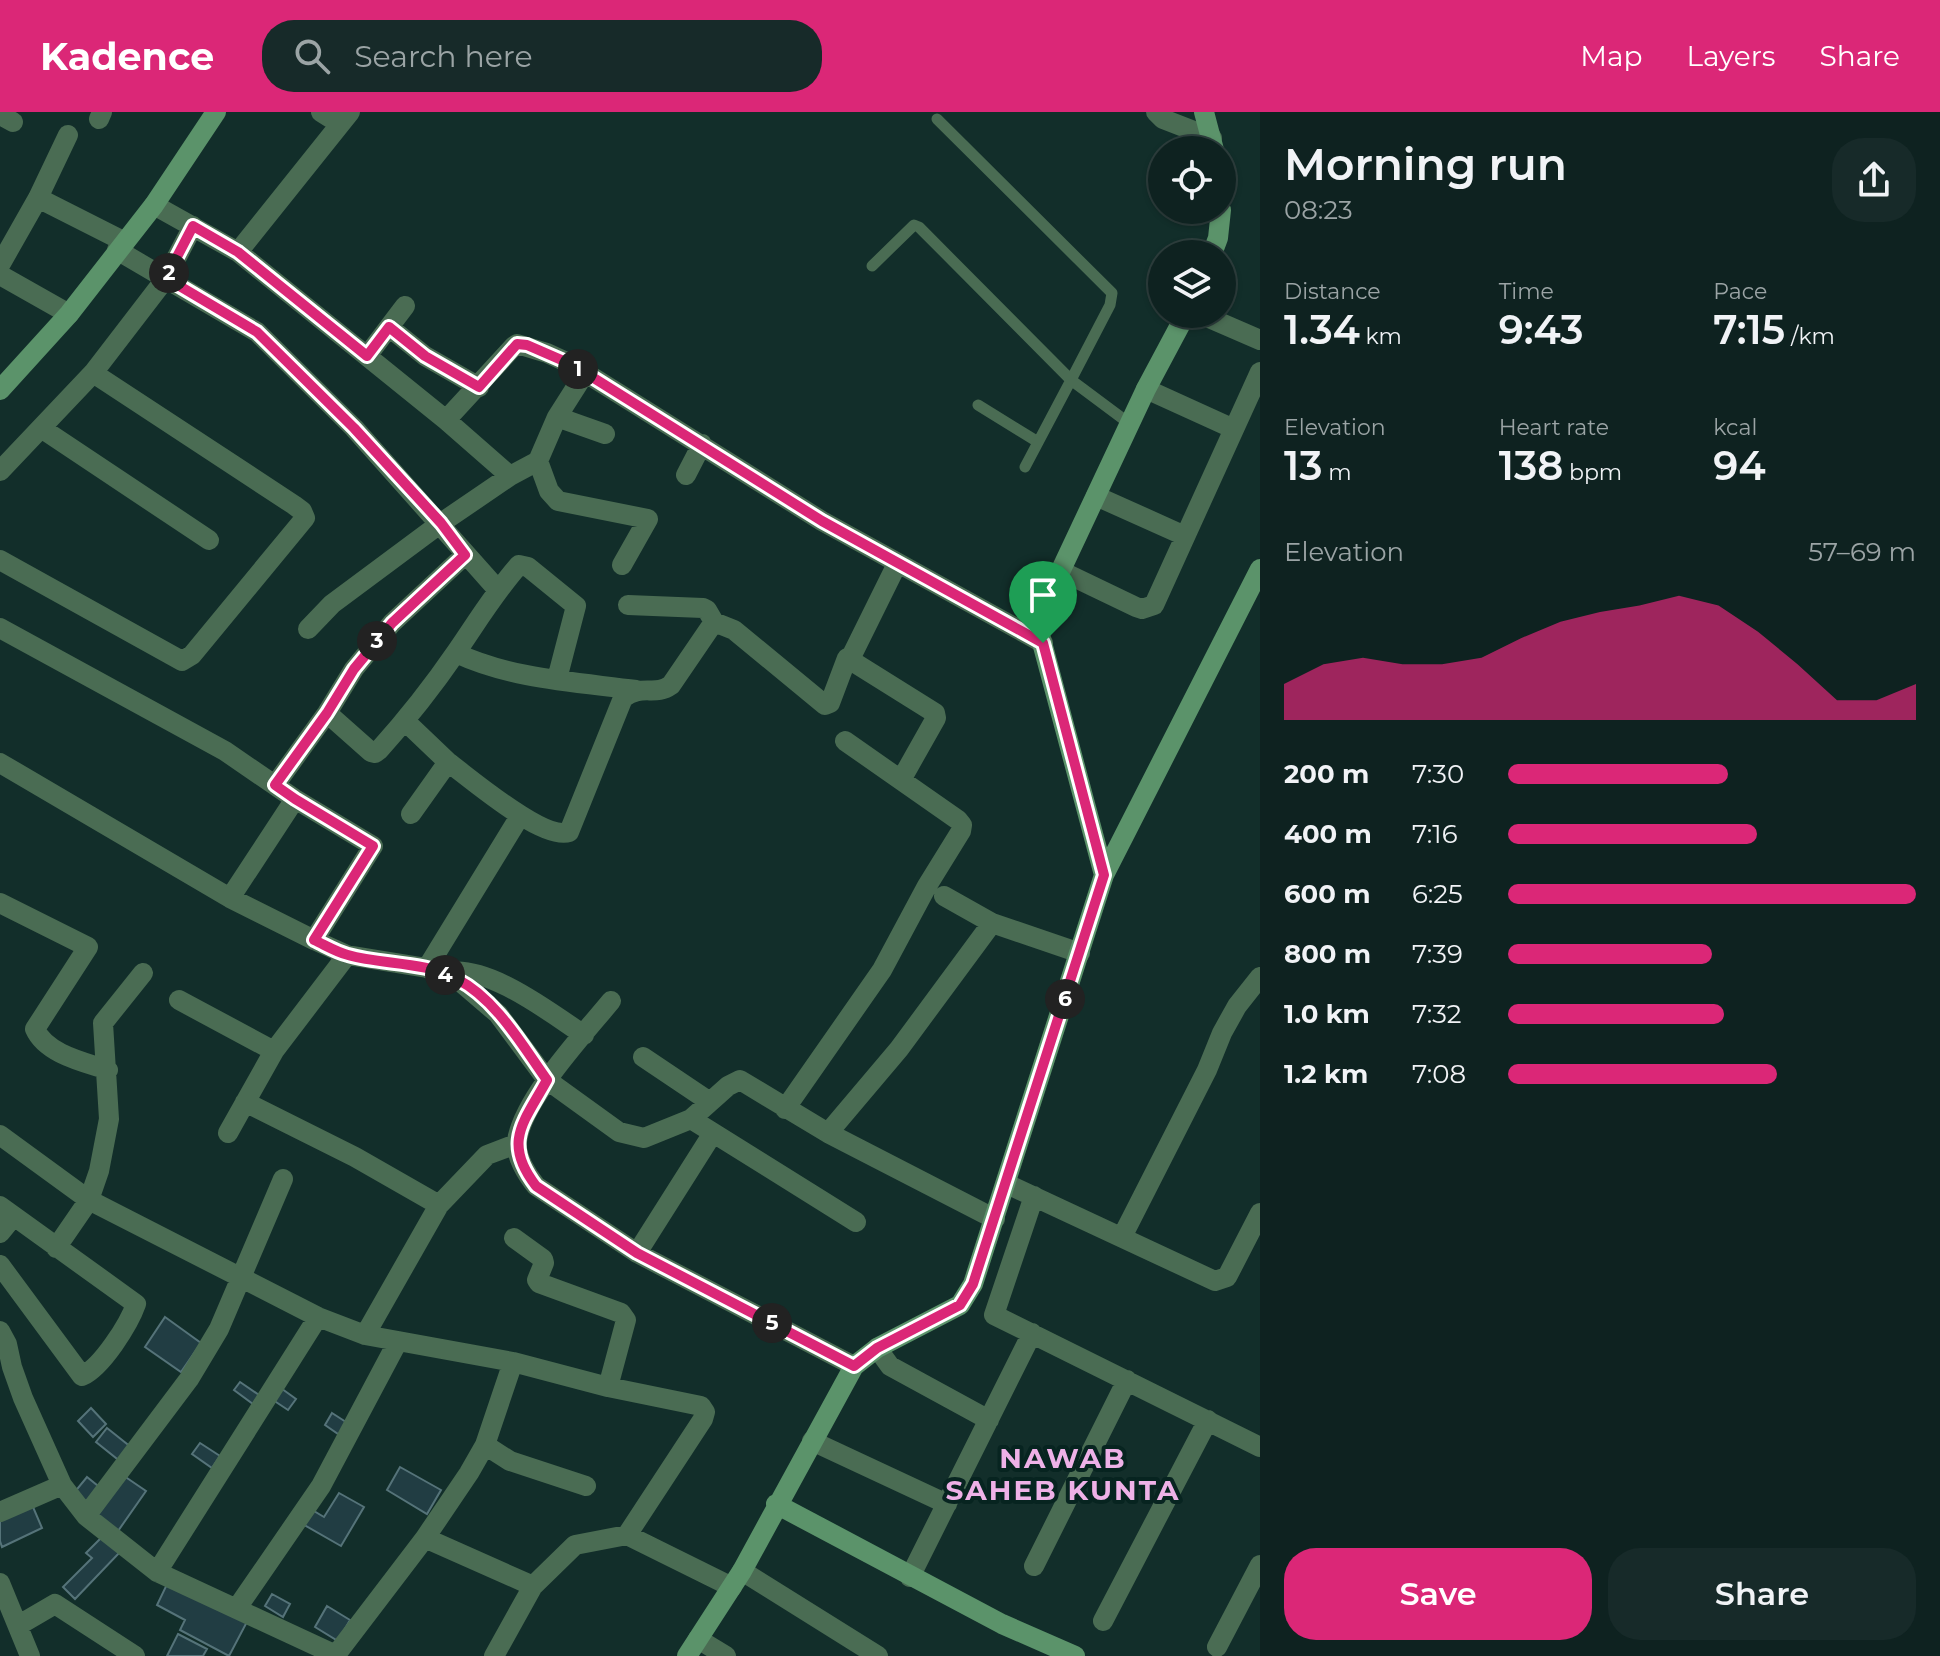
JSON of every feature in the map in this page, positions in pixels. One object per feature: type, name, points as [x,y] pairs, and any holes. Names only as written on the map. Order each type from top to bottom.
[{"type":"street","points":[[0,390],[69,314],[154,205],[216,112]]},
{"type":"street","points":[[238,252],[345,118],[321,112]]},
{"type":"street","points":[[1156,112],[1163,119],[1197,136]]},
{"type":"street","points":[[1204,112],[1211,136]]},
{"type":"street","points":[[0,265],[38,198],[68,135]]},
{"type":"street","points":[[38,198],[257,332],[354,428],[497,589]]},
{"type":"street","points":[[154,205],[238,252],[446,420],[510,476]]},
{"type":"street","points":[[0,471],[93,373],[166,278],[193,226]]},
{"type":"street","points":[[0,275],[69,314]]},
{"type":"street","points":[[367,356],[405,306]]},
{"type":"street","points":[[389,327],[425,356],[479,387]]},
{"type":"street","points":[[1104,875],[1040,623],[1044,606],[1146,389],[1179,328]]},
{"type":"street","points":[[1232,328],[1260,340]]},
{"type":"street","points":[[446,420],[517,344],[547,353],[702,444],[822,521],[1043,643]]},
{"type":"street","points":[[1061,571],[1136,607],[1154,605],[1260,372]]},
{"type":"street","points":[[0,560],[182,661],[192,655],[305,518],[294,505],[93,373]]},
{"type":"street","points":[[308,629],[332,604],[441,523],[510,476],[538,461],[557,417],[585,373]]},
{"type":"street","points":[[1146,389],[1234,429]]},
{"type":"street","points":[[557,417],[605,434]]},
{"type":"street","points":[[41,428],[209,540]]},
{"type":"street","points":[[686,475],[702,444]]},
{"type":"street","points":[[538,461],[549,491],[558,501],[648,519],[622,565]]},
{"type":"street","points":[[1096,496],[1185,536]]},
{"type":"street","points":[[275,785],[327,713],[354,669],[392,623],[465,555]]},
{"type":"street","points":[[628,605],[707,610],[714,622],[734,630],[825,705],[830,703],[844,663],[847,658],[850,659],[897,564]]},
{"type":"street","points":[[327,713],[375,753],[405,721],[456,653],[497,589],[519,565],[524,565],[576,606],[557,679]]},
{"type":"street","points":[[722,1655],[692,1647],[737,1579],[854,1366],[877,1348],[960,1305],[973,1284],[1104,875],[1260,569]]},
{"type":"street","points":[[456,653],[479,663],[557,679],[636,690],[664,690],[671,685],[714,622]]},
{"type":"street","points":[[0,628],[225,751],[295,799],[373,846],[314,940]]},
{"type":"street","points":[[850,659],[937,715],[901,780]]},
{"type":"street","points":[[405,721],[448,762],[520,816],[564,834],[569,832],[620,704],[623,698],[636,690]]},
{"type":"street","points":[[785,1109],[882,970],[962,825],[845,741]]},
{"type":"street","points":[[411,814],[448,762]]},
{"type":"street","points":[[0,763],[230,898],[314,940],[347,955],[435,971],[457,979],[498,1014],[547,1080],[619,1132],[644,1138],[691,1119],[728,1086],[740,1080],[828,1133],[995,1219]]},
{"type":"street","points":[[230,898],[295,799]]},
{"type":"street","points":[[435,971],[520,816]]},
{"type":"street","points":[[944,896],[992,923],[1080,953]]},
{"type":"street","points":[[0,903],[88,947],[35,1029],[38,1035],[63,1054],[108,1070]]},
{"type":"street","points":[[828,1133],[899,1049],[992,923]]},
{"type":"street","points":[[228,1133],[274,1051],[347,955]]},
{"type":"street","points":[[435,971],[457,970],[477,974],[530,1000],[584,1035]]},
{"type":"street","points":[[56,1248],[89,1200],[99,1171],[109,1119],[103,1023],[143,973]]},
{"type":"street","points":[[1122,1237],[1207,1070],[1222,1033],[1237,1006],[1260,977]]},
{"type":"street","points":[[179,1000],[274,1051]]},
{"type":"street","points":[[611,1001],[547,1080],[521,1128],[516,1144],[526,1173],[536,1186],[637,1253],[854,1366]]},
{"type":"street","points":[[643,1057],[710,1102]]},
{"type":"street","points":[[245,1102],[355,1157],[439,1205]]},
{"type":"street","points":[[691,1119],[856,1222]]},
{"type":"street","points":[[637,1253],[713,1133]]},
{"type":"street","points":[[0,1135],[89,1200],[318,1317],[365,1335],[513,1362],[608,1387],[697,1404],[705,1412],[703,1419],[627,1535]]},
{"type":"street","points":[[365,1335],[439,1205],[487,1155],[516,1144]]},
{"type":"street","points":[[86,1516],[189,1379],[219,1329],[283,1179]]},
{"type":"street","points":[[1007,1184],[1215,1281],[1222,1281],[1231,1270],[1260,1213]]},
{"type":"street","points":[[1034,1196],[994,1311],[998,1317],[1260,1447]]},
{"type":"street","points":[[0,1265],[82,1376],[95,1367],[109,1349],[128,1322],[136,1304],[56,1248],[4,1219]]},
{"type":"street","points":[[514,1238],[543,1259],[537,1280],[539,1283],[621,1313],[626,1320],[608,1387]]},
{"type":"street","points":[[157,1572],[318,1317]]},
{"type":"street","points":[[0,1331],[23,1398],[62,1485],[86,1516],[157,1572],[335,1656],[425,1538],[469,1473],[485,1445],[513,1362]]},
{"type":"street","points":[[910,1577],[1032,1333]]},
{"type":"street","points":[[237,1608],[321,1486],[398,1341]]},
{"type":"street","points":[[877,1348],[890,1366],[989,1420]]},
{"type":"street","points":[[1034,1566],[1127,1380]]},
{"type":"street","points":[[1103,1621],[1208,1420]]},
{"type":"street","points":[[812,1441],[947,1504]]},
{"type":"street","points":[[485,1445],[510,1461],[586,1486]]},
{"type":"street","points":[[0,1512],[62,1485]]},
{"type":"street","points":[[776,1504],[1002,1624],[1075,1656]]},
{"type":"street","points":[[494,1656],[533,1586],[575,1545],[627,1535],[737,1579],[878,1656]]},
{"type":"street","points":[[425,1538],[533,1586]]},
{"type":"street","points":[[1217,1647],[1260,1565]]},
{"type":"street","points":[[0,1583],[30,1656]]},
{"type":"street","points":[[19,1625],[55,1604],[135,1656]]},
{"type":"lane","points":[[937,119],[1112,293],[1110,305],[1025,467]]},
{"type":"lane","points":[[872,266],[914,225],[919,227],[1071,380],[1130,424]]},
{"type":"lane","points":[[978,405],[1038,442]]},
{"type":"building","points":[[165,1317],[201,1343],[181,1372],[145,1347]]},
{"type":"building","points":[[240,1382],[259,1395],[253,1404],[234,1390]]},
{"type":"building","points":[[278,1386],[296,1399],[288,1410],[270,1398]]},
{"type":"building","points":[[91,1408],[106,1424],[93,1437],[78,1421]]},
{"type":"building","points":[[332,1413],[349,1424],[341,1436],[325,1425]]},
{"type":"building","points":[[107,1428],[132,1448],[121,1462],[96,1442]]},
{"type":"building","points":[[200,1443],[220,1456],[212,1468],[192,1454]]},
{"type":"building","points":[[400,1467],[441,1490],[427,1514],[387,1490]]},
{"type":"building","points":[[124,1476],[146,1491],[118,1531],[97,1516]]},
{"type":"building","points":[[87,1477],[103,1490],[89,1507],[73,1494]]},
{"type":"building","points":[[339,1493],[364,1507],[341,1546],[299,1522],[307,1507],[324,1517]]},
{"type":"building","points":[[30,1500],[42,1528],[2,1547],[0,1514]]},
{"type":"building","points":[[105,1534],[121,1551],[75,1599],[63,1587],[92,1558],[86,1553]]},
{"type":"building","points":[[170,1578],[249,1618],[229,1656],[180,1630],[185,1620],[157,1605]]},
{"type":"building","points":[[272,1594],[290,1604],[283,1617],[265,1606]]},
{"type":"building","points":[[327,1606],[350,1620],[338,1641],[315,1627]]},
{"type":"building","points":[[178,1634],[207,1649],[203,1656],[167,1656]]},
{"type":"district","name":"NAWAB SAHEB KUNTA","points":[[1063,1474]]},
{"type":"route","points":[[193,226],[238,252],[367,356],[389,327],[425,356],[479,387],[517,344],[547,353],[573,365],[822,521],[1043,643],[1104,875],[973,1284],[960,1305],[877,1348],[854,1366],[637,1253],[536,1186],[526,1173],[516,1144],[521,1128],[547,1080],[498,1014],[481,997],[457,979],[427,968],[347,955],[314,940],[373,846],[275,785],[327,713],[354,669],[392,623],[465,555],[441,523],[354,428],[257,332],[166,278],[193,226]]}]
